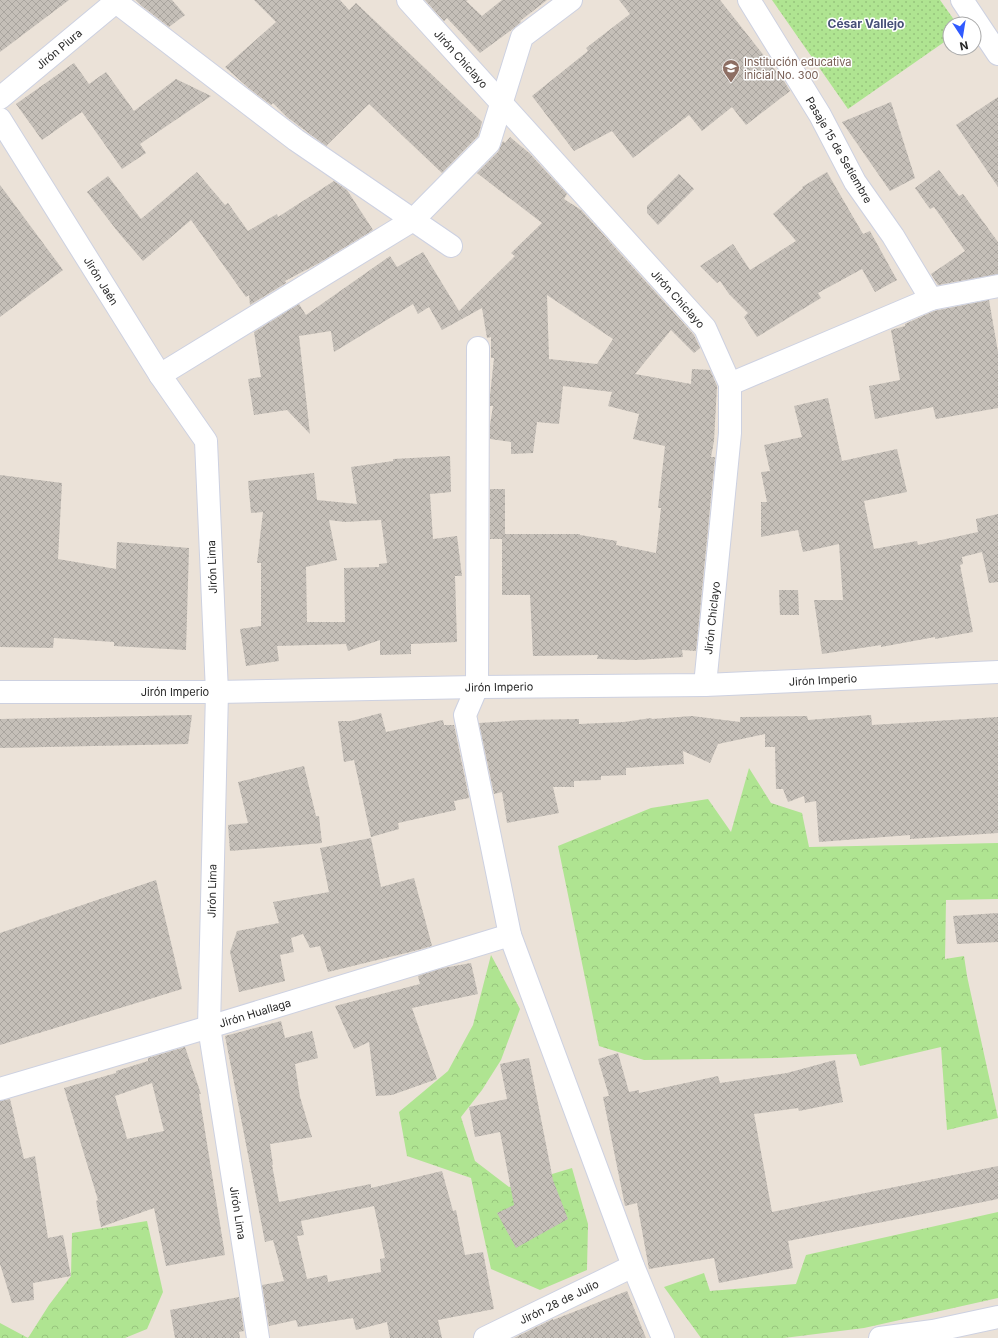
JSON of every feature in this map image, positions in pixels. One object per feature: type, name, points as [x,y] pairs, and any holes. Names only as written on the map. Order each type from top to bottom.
[{"type":"street","name":"Jirón Chiclayo","points":[[408,0],[705,328],[730,384],[730,433],[705,685]]},
{"type":"street","points":[[160,375],[413,220],[489,143],[522,37],[571,0]]},
{"type":"street","name":"Pasaje 15 de Setiembre","points":[[749,0],[820,115],[856,182],[893,236],[931,299]]},
{"type":"street","points":[[962,0],[998,54]]},
{"type":"street","points":[[117,1],[296,140],[451,246]]},
{"type":"street","name":"Jirón Piura","points":[[0,98],[117,1]]},
{"type":"street","name":"Jirón Jaén","points":[[0,119],[160,375],[206,441]]},
{"type":"street","points":[[730,384],[931,299],[998,286]]},
{"type":"street","points":[[478,348],[477,686],[465,715],[510,935],[633,1266],[663,1338]]},
{"type":"street","name":"Jirón Lima","points":[[206,441],[217,692],[209,1027],[258,1338]]},
{"type":"street","name":"Jirón Imperio","points":[[0,692],[217,692],[477,686],[705,685],[998,672]]},
{"type":"street","name":"Jirón Huallaga","points":[[0,1089],[510,935]]},
{"type":"street","name":"Jirón 28 de Julio","points":[[485,1338],[633,1266]]},
{"type":"street","points":[[880,1338],[934,1330],[998,1317]]},
{"type":"green space","points":[[772,0],[940,0],[951,16],[942,16],[942,44],[848,109]]},
{"type":"green space","points":[[749,768],[771,803],[802,813],[809,847],[998,843],[998,899],[946,900],[945,959],[964,956],[998,1118],[947,1130],[941,1047],[860,1066],[856,1054],[776,1058],[644,1060],[599,1046],[558,846],[651,808],[708,799],[731,832]]},
{"type":"green space","points":[[491,955],[520,1009],[501,1060],[482,1090],[461,1117],[475,1161],[509,1187],[572,1168],[588,1224],[587,1270],[540,1290],[491,1269],[471,1178],[407,1156],[399,1112],[448,1071],[473,1025]]},
{"type":"green space","points":[[998,1212],[998,1298],[864,1328],[784,1338],[701,1338],[664,1287],[704,1273],[710,1291],[796,1284],[806,1255]]},
{"type":"green space","points":[[147,1221],[163,1292],[147,1329],[125,1338],[28,1338],[49,1305],[71,1276],[72,1233]]},
{"type":"green space","points":[[0,1323],[28,1338],[0,1338]]},
{"type":"building","points":[[0,0],[69,0],[0,52]]},
{"type":"building","points":[[136,0],[172,0],[185,15],[169,27]]},
{"type":"building","points":[[254,0],[340,0],[349,10],[356,3],[482,122],[478,136],[442,173],[369,104],[326,146],[287,117],[273,103],[271,105],[251,90],[225,67],[276,22]]},
{"type":"building","points":[[425,0],[468,0],[466,1],[482,16],[502,0],[547,0],[520,21],[521,22],[514,28],[480,53],[447,18],[444,21]]},
{"type":"building","points":[[619,0],[720,0],[784,81],[790,91],[746,125],[732,107],[702,131],[689,115],[633,158],[612,131],[574,151],[532,96],[588,51],[586,48],[630,14]]},
{"type":"building","points":[[74,63],[89,84],[106,72],[134,111],[176,79],[211,96],[140,144],[146,153],[122,169],[82,112],[42,140],[16,104]]},
{"type":"building","points":[[998,97],[998,187],[956,125]]},
{"type":"building","points":[[891,102],[915,178],[890,191],[842,122]]},
{"type":"building","points":[[510,137],[529,153],[567,194],[564,199],[581,210],[694,335],[700,348],[694,353],[671,330],[635,374],[691,384],[692,369],[710,370],[717,386],[714,441],[711,457],[715,457],[696,651],[682,650],[683,657],[637,660],[597,659],[598,655],[533,656],[530,595],[502,595],[502,539],[490,539],[490,489],[505,489],[505,534],[580,534],[617,541],[616,545],[656,553],[661,508],[658,508],[665,446],[633,439],[639,414],[608,406],[612,392],[563,386],[559,424],[537,422],[533,453],[511,454],[511,442],[490,439],[490,425],[493,406],[490,406],[490,396],[494,358],[491,358],[491,337],[487,338],[482,308],[442,330],[429,307],[418,314],[413,304],[334,352],[331,331],[299,336],[310,434],[287,410],[254,415],[248,379],[261,377],[254,332],[299,304],[306,315],[390,256],[397,267],[423,252],[459,311],[515,256],[511,253],[542,223],[477,173],[498,152],[503,141],[505,143]],"holes":[[[547,295],[613,339],[597,364],[549,359]]]},
{"type":"building","points":[[939,170],[959,196],[963,194],[998,242],[998,274],[938,285],[931,274],[965,251],[934,207],[930,209],[915,188]]},
{"type":"building","points":[[197,172],[225,205],[228,203],[248,231],[277,214],[278,217],[334,181],[347,190],[373,230],[319,263],[285,281],[286,283],[250,305],[249,295],[246,297],[191,220],[143,261],[87,192],[108,176],[141,219]]},
{"type":"building","points":[[827,172],[863,234],[870,231],[897,280],[875,292],[862,269],[818,293],[821,298],[757,337],[744,317],[748,313],[729,294],[720,281],[717,283],[700,266],[733,244],[750,270],[796,241],[773,214],[803,188],[802,187]]},
{"type":"building","points":[[679,174],[694,189],[658,225],[647,213],[647,206]]},
{"type":"building","points":[[0,185],[63,270],[0,317]]},
{"type":"building","points":[[989,300],[998,352],[998,408],[936,419],[933,407],[875,419],[869,386],[900,380],[891,330],[905,326],[905,324],[934,311]]},
{"type":"building","points":[[828,398],[842,461],[897,449],[907,492],[864,501],[874,549],[917,541],[918,545],[978,532],[976,519],[998,514],[998,582],[989,583],[982,552],[962,557],[963,564],[960,565],[973,632],[881,647],[881,645],[822,654],[814,600],[843,600],[839,544],[803,552],[798,530],[761,537],[761,502],[767,502],[761,472],[770,471],[764,445],[802,437],[794,406]]},
{"type":"building","points":[[450,456],[451,492],[430,494],[433,539],[457,536],[462,576],[455,576],[457,642],[411,644],[411,654],[380,655],[380,640],[348,651],[346,644],[277,646],[279,661],[246,666],[240,629],[261,626],[261,563],[257,563],[263,512],[251,513],[248,481],[314,473],[317,500],[357,504],[351,467],[393,461],[393,459]],"holes":[[[329,520],[345,522],[381,520],[387,563],[379,564],[379,567],[344,568],[345,622],[307,622],[306,567],[337,560]]]},
{"type":"building","points":[[0,475],[62,483],[58,559],[116,569],[117,542],[189,548],[186,650],[114,646],[114,642],[54,638],[53,648],[0,647]]},
{"type":"building","points":[[779,590],[798,590],[799,615],[780,615]]},
{"type":"building","points":[[381,713],[386,732],[443,720],[444,725],[454,725],[469,798],[454,801],[456,810],[398,823],[399,829],[371,837],[354,760],[344,762],[338,721],[351,721]]},
{"type":"building","points":[[192,715],[188,744],[0,748],[0,719]]},
{"type":"building","points":[[871,715],[872,725],[998,717],[998,833],[910,839],[910,835],[819,842],[816,801],[805,803],[804,796],[788,802],[783,789],[776,789],[775,747],[765,747],[765,734],[718,744],[710,763],[683,751],[684,764],[626,768],[626,775],[601,776],[601,780],[574,781],[574,787],[553,787],[559,813],[507,823],[502,792],[494,794],[479,723],[523,720],[579,719],[579,724],[692,716],[740,722],[740,717],[807,716],[808,720]]},
{"type":"building","points":[[304,766],[316,816],[319,816],[322,843],[230,851],[228,825],[248,823],[238,782]]},
{"type":"building","points":[[371,838],[381,887],[414,878],[432,946],[328,972],[320,946],[310,948],[303,934],[291,938],[294,952],[280,955],[285,981],[239,992],[230,952],[237,931],[279,923],[273,902],[329,892],[320,848]]},
{"type":"building","points":[[156,880],[182,989],[0,1045],[0,933]]},
{"type":"building","points":[[998,913],[998,942],[957,944],[953,916]]},
{"type":"building","points":[[471,963],[478,994],[412,1008],[437,1079],[392,1095],[376,1096],[369,1042],[354,1049],[335,1006],[420,984],[418,976],[443,968]]},
{"type":"building","points":[[281,1021],[285,1038],[312,1031],[318,1058],[295,1064],[300,1097],[312,1137],[270,1144],[272,1165],[279,1202],[371,1184],[371,1188],[442,1171],[453,1211],[456,1210],[465,1255],[483,1252],[494,1309],[438,1320],[442,1338],[390,1338],[387,1322],[356,1330],[353,1318],[298,1327],[296,1320],[269,1326],[262,1285],[284,1281],[273,1240],[265,1242],[225,1036]],"holes":[[[374,1206],[385,1258],[380,1259],[381,1272],[328,1282],[327,1275],[307,1279],[297,1236],[304,1235],[301,1221]]]},
{"type":"building","points":[[185,1047],[201,1094],[199,1094],[225,1255],[166,1266],[154,1208],[101,1227],[96,1201],[98,1200],[64,1088],[116,1073],[116,1071],[148,1061],[148,1058]],"holes":[[[152,1083],[164,1131],[127,1139],[115,1096]]]},
{"type":"building","points":[[618,1053],[629,1092],[639,1090],[639,1093],[718,1076],[720,1083],[787,1073],[835,1060],[843,1102],[799,1111],[798,1108],[754,1114],[772,1212],[998,1166],[998,1199],[788,1241],[793,1268],[719,1283],[714,1258],[649,1269],[637,1203],[625,1206],[603,1097],[609,1096],[598,1059]]},
{"type":"building","points":[[529,1058],[553,1180],[568,1219],[516,1248],[497,1213],[514,1205],[500,1132],[475,1137],[469,1107],[507,1099],[500,1064]]},
{"type":"building","points":[[10,1099],[24,1159],[35,1156],[48,1238],[63,1235],[71,1276],[33,1283],[34,1300],[12,1303],[0,1264],[0,1101]]},
{"type":"building","points":[[627,1291],[646,1338],[514,1338],[553,1319]]},
{"type":"building","points":[[239,1297],[244,1331],[239,1332],[240,1338],[175,1338],[170,1310]]},
{"type":"place","name":"Institución educativa inicial No. 300","points":[[731,83]]},
{"type":"district","name":"César Vallejo","points":[[866,24]]}]
